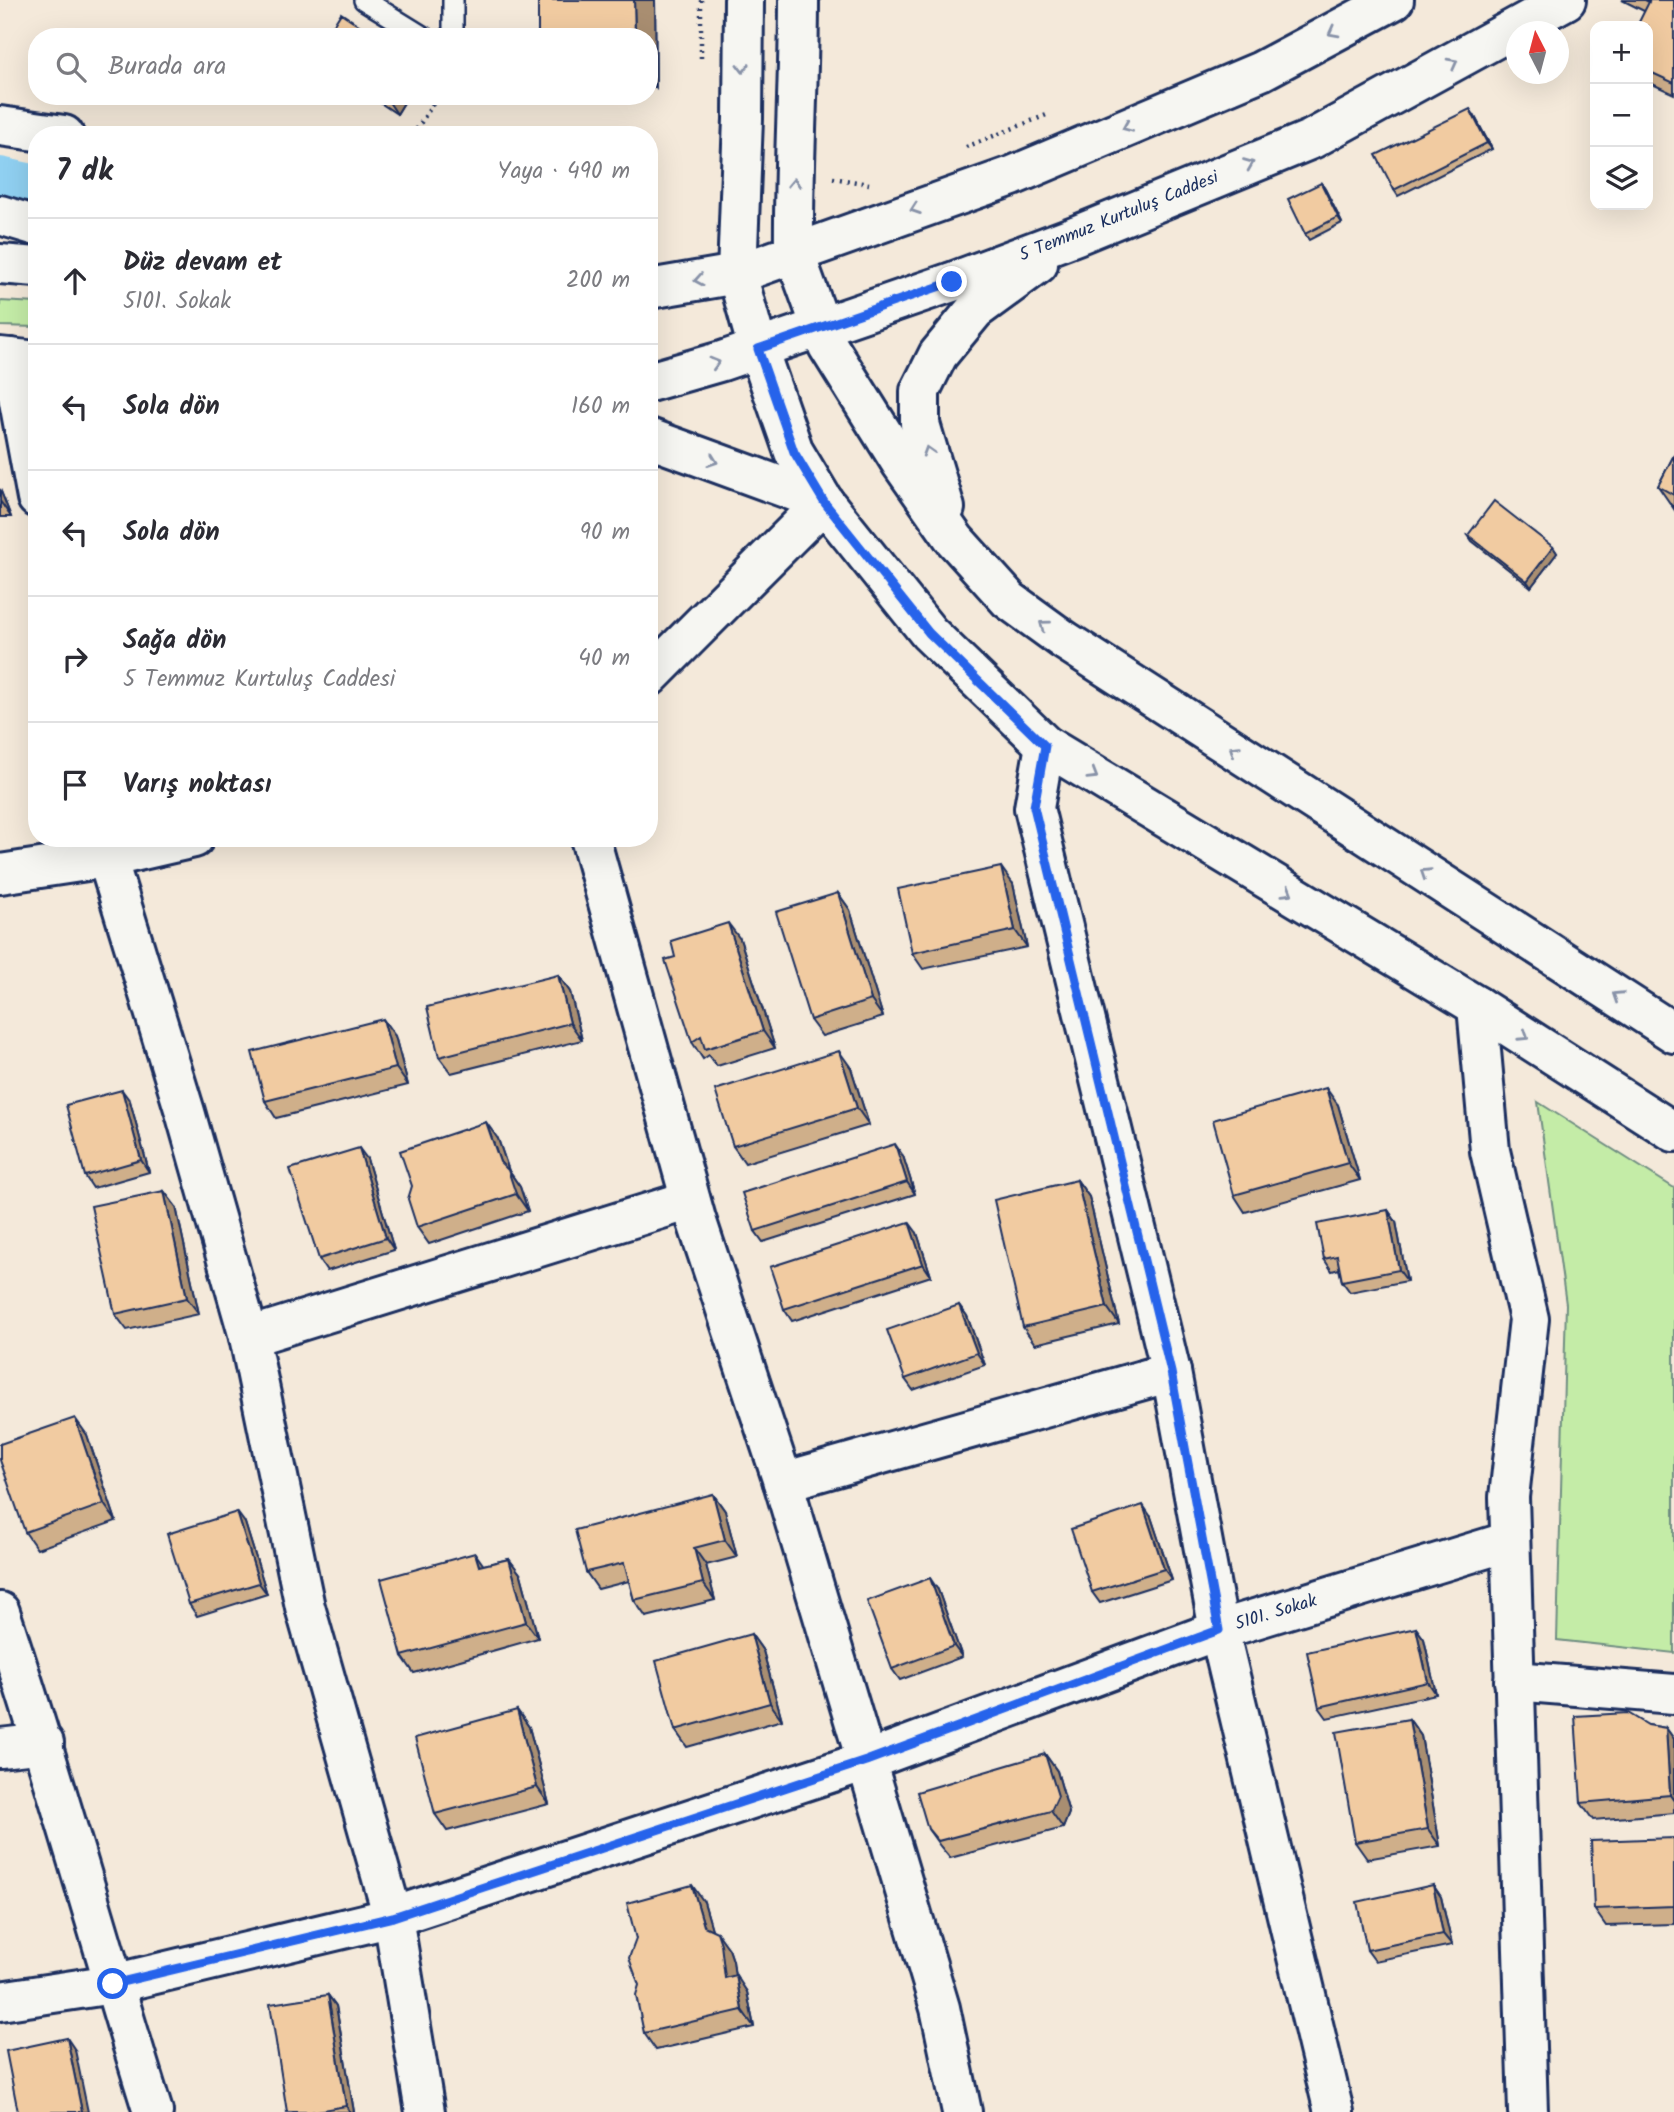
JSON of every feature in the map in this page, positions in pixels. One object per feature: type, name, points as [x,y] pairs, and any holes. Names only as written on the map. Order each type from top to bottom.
[{"type":"street","points":[[744,0],[737,274],[758,349],[794,452],[824,502],[929,633],[1045,746],[1477,1006],[1674,1132]]},
{"type":"street","points":[[799,0],[799,98],[793,184],[794,251],[828,346],[901,463],[955,540],[1009,600],[1064,640],[1674,1033]]},
{"type":"street","points":[[658,287],[737,274],[794,251],[1012,176],[1261,71],[1394,0]]},
{"type":"street","name":"5 Temmuz Kurtuluş Caddesi","points":[[658,379],[822,328],[1077,235],[1312,139],[1566,0]]},
{"type":"street","points":[[0,126],[28,130]]},
{"type":"street","points":[[0,215],[28,223]]},
{"type":"street","points":[[955,540],[920,424],[920,391],[939,355],[975,310],[1077,235]]},
{"type":"street","points":[[0,264],[28,266]]},
{"type":"street","points":[[16,359],[28,438]]},
{"type":"street","points":[[658,441],[824,502]]},
{"type":"street","points":[[658,668],[824,502]]},
{"type":"street","points":[[1045,746],[1034,807],[1171,1372],[1219,1630],[1334,2112]]},
{"type":"street","points":[[592,847],[690,1200],[783,1482],[940,2008],[962,2112]]},
{"type":"street","points":[[0,874],[104,848],[250,1337],[305,1607],[393,1917],[425,2112]]},
{"type":"street","points":[[1477,1006],[1490,1151],[1529,1319],[1509,1497],[1528,2112]]},
{"type":"street","points":[[250,1337],[690,1200]]},
{"type":"street","points":[[783,1482],[1171,1372]]},
{"type":"street","name":"5101. Sokak","points":[[0,2001],[113,1984],[393,1917],[866,1761],[1219,1630],[1510,1541]]},
{"type":"street","points":[[0,1612],[44,1743],[153,2112]]},
{"type":"street","points":[[1514,1681],[1674,1694]]},
{"type":"street","points":[[0,1748],[44,1743]]},
{"type":"lane","points":[[364,0],[409,28]]},
{"type":"lane","points":[[453,0],[453,28]]},
{"type":"path","points":[[701,0],[701,69]]},
{"type":"path","points":[[419,126],[432,105]]},
{"type":"path","points":[[964,148],[1052,113]]},
{"type":"path","points":[[793,184],[833,177],[869,184],[880,180]]},
{"type":"green space","points":[[0,301],[28,303],[28,327],[0,326]]},
{"type":"green space","points":[[1538,1102],[1674,1188],[1674,1653],[1557,1640],[1566,1304]]},
{"type":"building","points":[[538,0],[634,0],[635,28],[538,28]]},
{"type":"building","points":[[1645,0],[1674,0],[1674,83],[1653,73],[1653,21],[1640,21],[1649,2]]},
{"type":"building","points":[[341,13],[364,28],[332,28]]},
{"type":"building","points":[[1470,109],[1487,143],[1394,190],[1376,155]]},
{"type":"building","points":[[1321,183],[1338,217],[1305,234],[1288,199]]},
{"type":"building","points":[[1674,455],[1674,495],[1658,486]]},
{"type":"building","points":[[1494,501],[1553,547],[1527,581],[1468,535]]},
{"type":"building","points":[[1001,867],[1015,930],[912,953],[898,889]]},
{"type":"building","points":[[838,893],[871,1000],[810,1020],[776,912]]},
{"type":"building","points":[[728,923],[763,1031],[705,1049],[701,1036],[692,1042],[665,960],[675,957],[671,941]]},
{"type":"building","points":[[558,975],[570,1023],[439,1057],[427,1007]]},
{"type":"building","points":[[383,1019],[396,1068],[265,1101],[252,1052]]},
{"type":"building","points":[[839,1051],[857,1108],[733,1146],[715,1090]]},
{"type":"building","points":[[1326,1088],[1348,1163],[1234,1195],[1213,1120]]},
{"type":"building","points":[[122,1090],[141,1160],[85,1176],[66,1105]]},
{"type":"building","points":[[486,1122],[500,1162],[508,1170],[516,1194],[417,1227],[408,1199],[412,1186],[400,1151]]},
{"type":"building","points":[[895,1144],[907,1182],[755,1231],[742,1193]]},
{"type":"building","points":[[359,1148],[386,1238],[319,1259],[290,1169]]},
{"type":"building","points":[[1077,1180],[1107,1307],[1023,1327],[994,1200]]},
{"type":"building","points":[[164,1191],[187,1298],[115,1314],[91,1206]]},
{"type":"building","points":[[1388,1210],[1399,1270],[1342,1281],[1337,1256],[1324,1259],[1317,1224]]},
{"type":"building","points":[[909,1222],[923,1264],[784,1309],[770,1267]]},
{"type":"building","points":[[959,1305],[977,1353],[905,1379],[887,1330]]},
{"type":"building","points":[[75,1418],[104,1504],[25,1532],[0,1460],[0,1444]]},
{"type":"building","points":[[713,1494],[725,1540],[694,1548],[703,1583],[634,1600],[624,1563],[586,1572],[575,1530]]},
{"type":"building","points":[[1143,1505],[1164,1569],[1092,1592],[1071,1529]]},
{"type":"building","points":[[237,1512],[259,1583],[189,1604],[167,1534]]},
{"type":"building","points":[[475,1553],[479,1566],[509,1559],[526,1622],[402,1656],[381,1579]]},
{"type":"building","points":[[930,1578],[954,1646],[892,1669],[867,1601]]},
{"type":"building","points":[[1416,1628],[1428,1682],[1319,1707],[1307,1652]]},
{"type":"building","points":[[751,1634],[770,1703],[675,1730],[656,1661]]},
{"type":"building","points":[[517,1710],[537,1787],[435,1814],[415,1738]]},
{"type":"building","points":[[1628,1713],[1648,1725],[1666,1728],[1670,1795],[1581,1803],[1575,1716]]},
{"type":"building","points":[[1409,1719],[1428,1829],[1355,1842],[1336,1732]]},
{"type":"building","points":[[1045,1754],[1058,1796],[1051,1811],[938,1841],[928,1829],[917,1792]]},
{"type":"building","points":[[1674,1838],[1674,1906],[1594,1909],[1591,1841]]},
{"type":"building","points":[[692,1885],[704,1926],[717,1932],[725,1978],[736,1975],[742,2010],[644,2033],[636,1995],[639,1985],[629,1958],[636,1939],[627,1903]]},
{"type":"building","points":[[1433,1885],[1443,1934],[1367,1950],[1357,1902]]},
{"type":"building","points":[[328,1995],[346,2106],[311,2112],[287,2112],[270,2004]]},
{"type":"building","points":[[67,2038],[82,2112],[18,2112],[6,2051]]},
{"type":"waterway","points":[[0,177],[28,183]]},
{"type":"route","points":[[113,1984],[393,1917],[866,1761],[1219,1630],[1171,1372],[1034,807],[1045,746],[929,633],[824,502],[794,452],[758,349],[952,282]]}]
